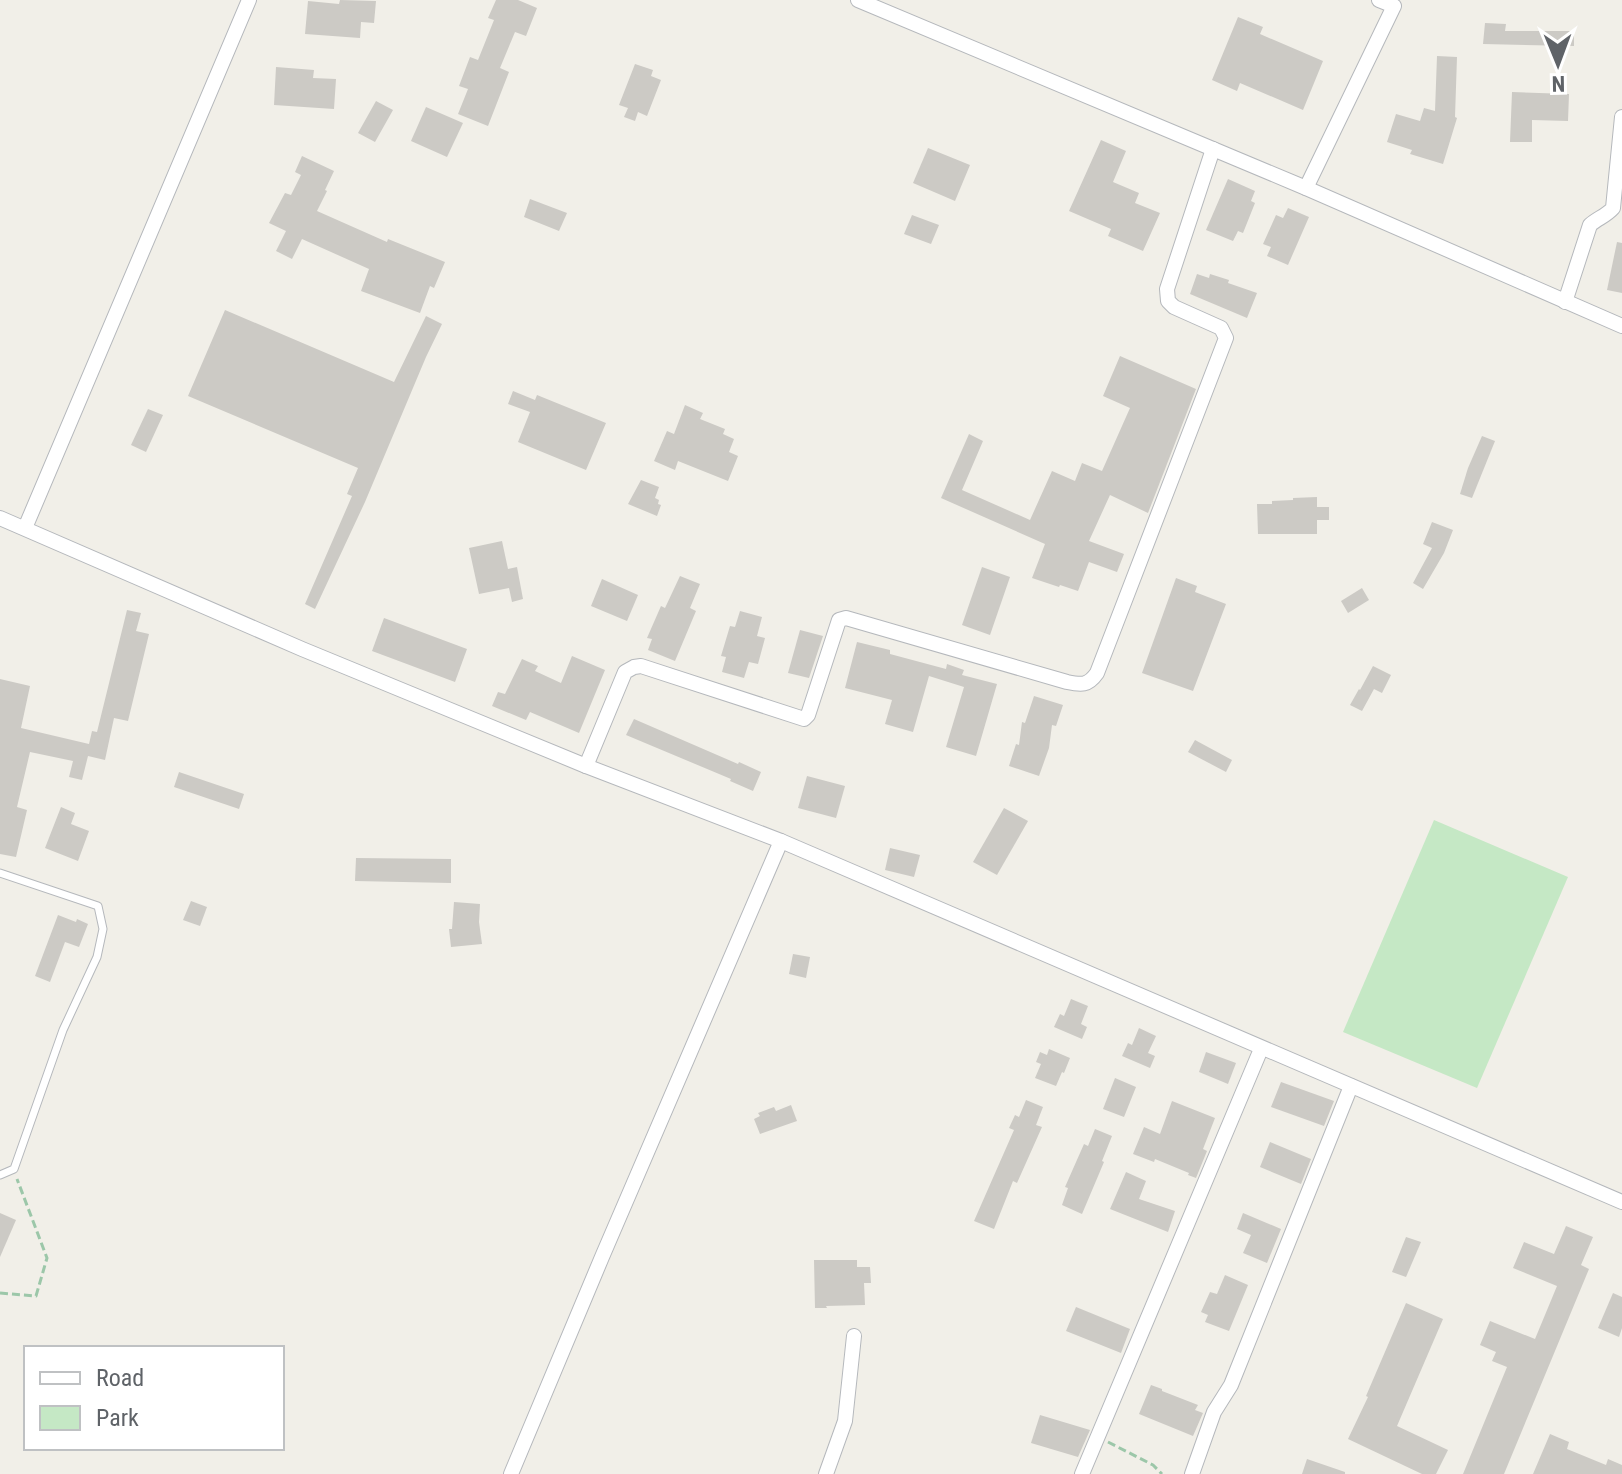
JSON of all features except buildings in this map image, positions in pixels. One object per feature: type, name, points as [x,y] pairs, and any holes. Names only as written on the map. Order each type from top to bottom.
[{"type":"street","points":[[25,528],[249,0]]},
{"type":"street","points":[[858,0],[1306,188],[1622,326]]},
{"type":"street","points":[[1306,188],[1395,3],[1379,0]]},
{"type":"street","points":[[1565,302],[1590,225],[1613,208],[1622,117]]},
{"type":"street","points":[[586,766],[625,672],[634,667],[641,666],[804,719],[808,715],[839,620],[846,618],[1067,682],[1081,685],[1092,681],[1226,338],[1221,328],[1174,307],[1168,301],[1167,289],[1213,149]]},
{"type":"street","points":[[0,518],[302,649],[586,766],[781,841],[1622,1202]]},
{"type":"street","points":[[511,1474],[781,841]]},
{"type":"street","points":[[1082,1474],[1261,1049]]},
{"type":"street","points":[[1192,1474],[1214,1412],[1231,1385],[1351,1086]]},
{"type":"street","points":[[826,1474],[845,1421],[854,1336]]},
{"type":"lane","points":[[0,873],[98,906],[103,929],[97,957],[63,1030],[14,1169],[0,1175]]},
{"type":"path","points":[[0,1293],[36,1296],[47,1258],[14,1169]]},
{"type":"path","points":[[1098,1436],[1153,1465],[1162,1474]]},
{"type":"green space","points":[[1434,820],[1568,877],[1477,1088],[1343,1032]]}]
